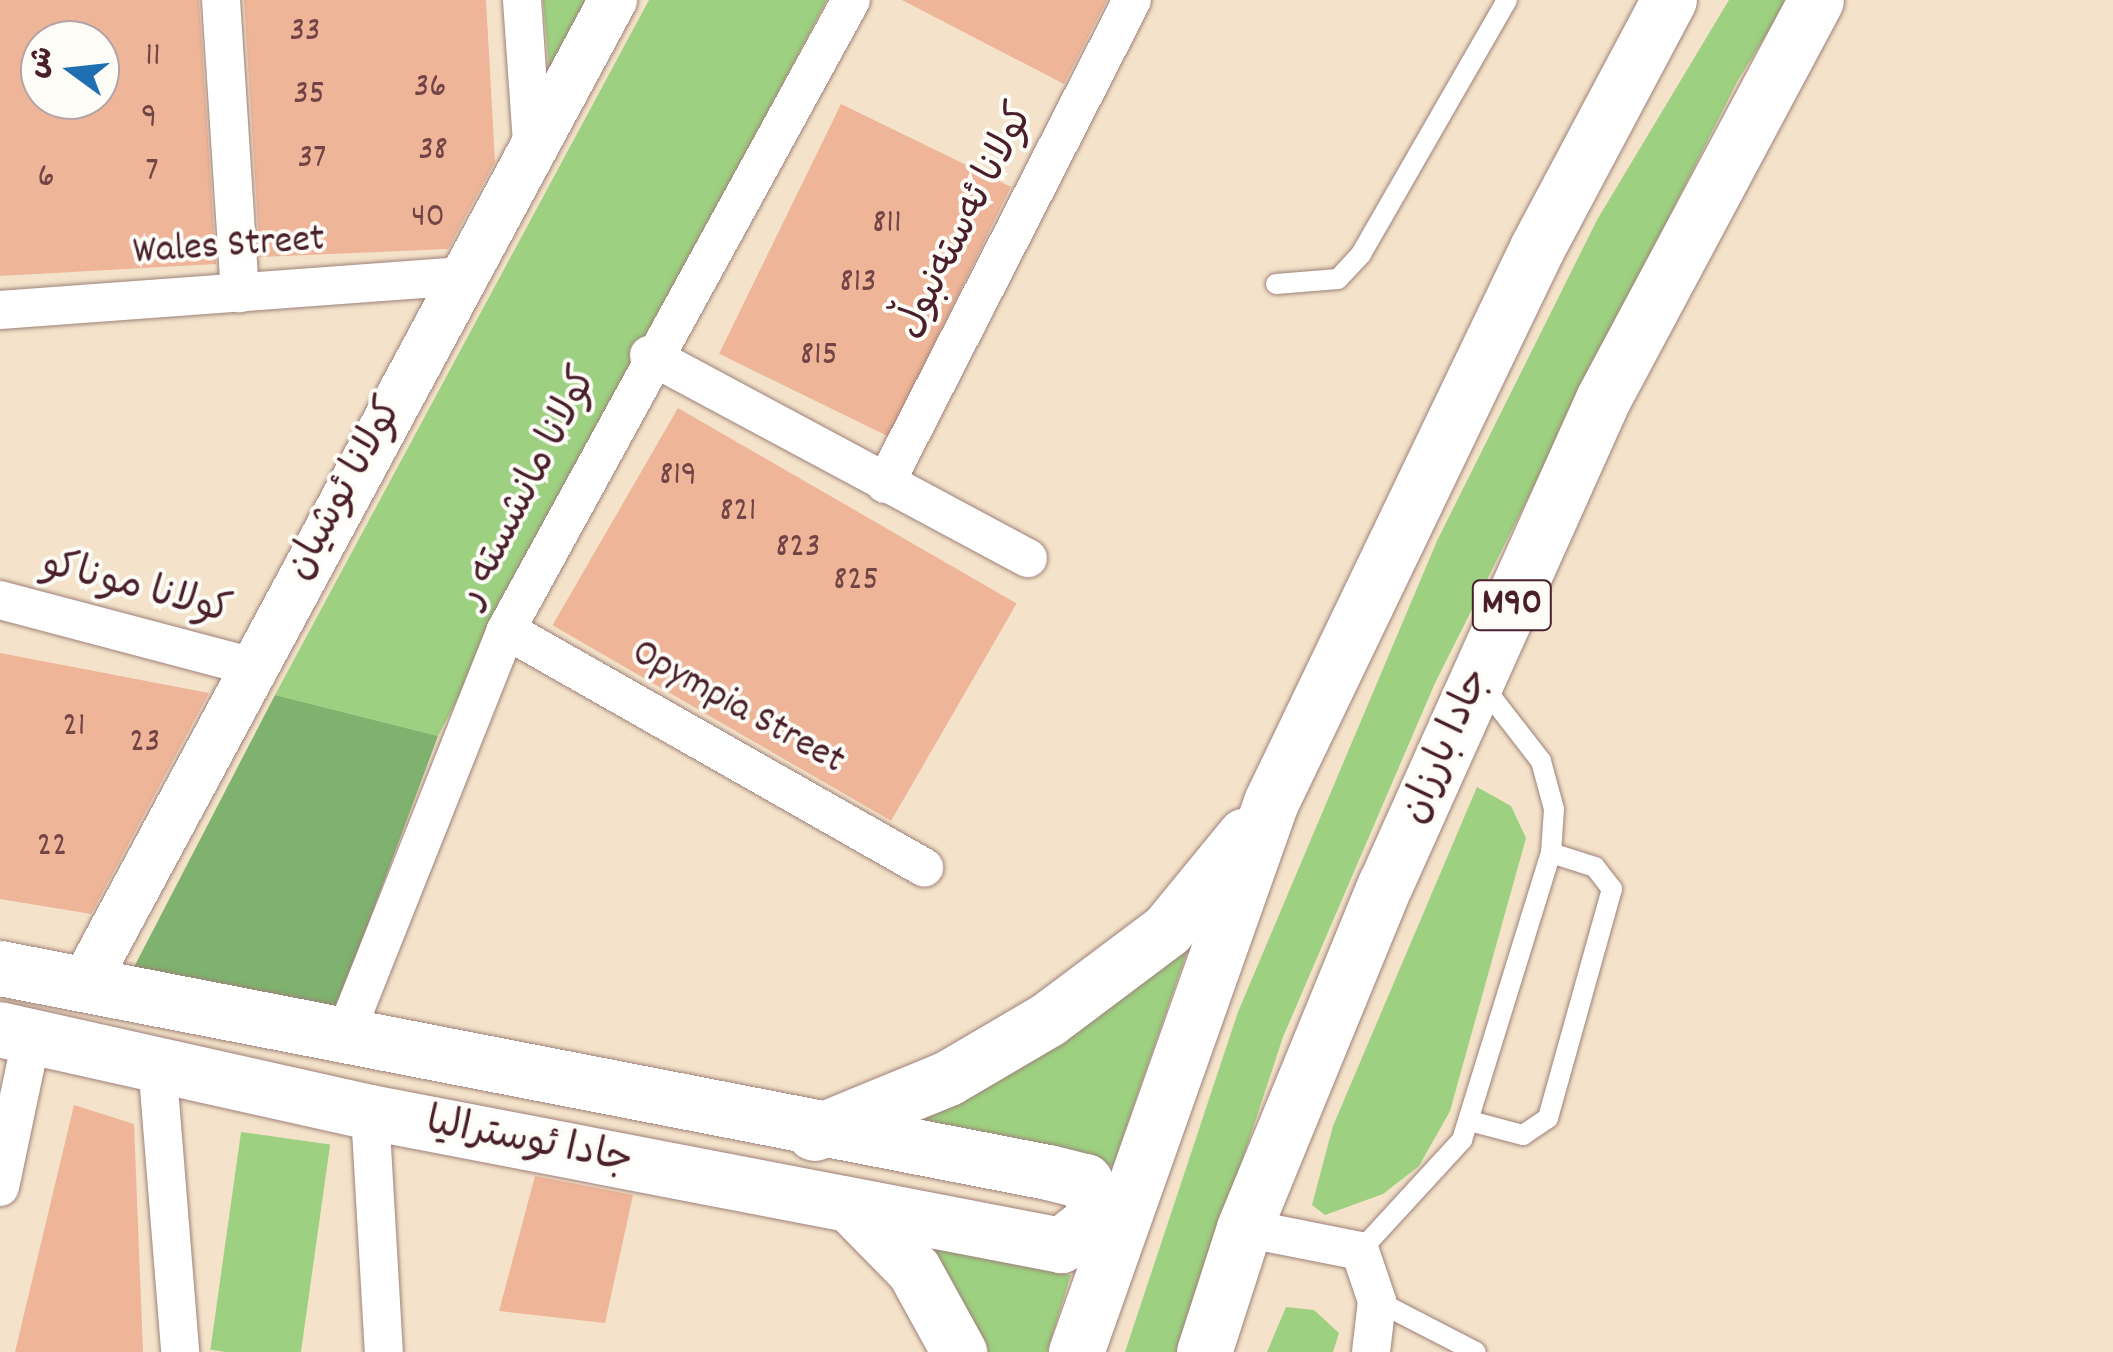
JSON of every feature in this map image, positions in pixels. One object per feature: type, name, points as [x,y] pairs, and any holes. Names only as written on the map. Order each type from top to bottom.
[{"type":"main road","points":[[1076,1352],[1271,802],[1566,195],[1669,0]]},
{"type":"main road","name":"جادا بارزان","points":[[1204,1352],[1244,1228],[1603,400],[1816,0]]},
{"type":"main road","points":[[814,1133],[948,1078],[1046,1020],[1167,930],[1271,802]]},
{"type":"main road","name":"جادا ئوسترالیا","points":[[0,968],[342,1042],[814,1133],[1048,1172],[1085,1181],[1095,1205],[1089,1223],[1061,1245],[855,1210],[370,1112],[16,1032]]},
{"type":"main road","points":[[855,1210],[914,1270],[959,1352]]},
{"type":"street","points":[[221,0],[240,293]]},
{"type":"street","points":[[522,0],[532,142]]},
{"type":"street","name":"كولانا ئوشيان","points":[[85,984],[249,666],[613,0]]},
{"type":"street","name":"كولانا مانشسته ر","points":[[342,1042],[506,630],[650,355],[851,0]]},
{"type":"street","name":"كولانا ئەستەنبوڵ","points":[[885,484],[1132,0]]},
{"type":"street","points":[[1566,195],[1570,164],[1628,48],[1637,0]]},
{"type":"street","name":"Wales Street","points":[[0,310],[465,276]]},
{"type":"street","points":[[650,355],[1028,558]]},
{"type":"street","name":"كولانا موناكو","points":[[0,600],[249,666]]},
{"type":"street","name":"Opympia Street","points":[[506,630],[924,867]]},
{"type":"street","points":[[0,1187],[16,1032]]},
{"type":"street","points":[[157,1063],[180,1352]]},
{"type":"street","points":[[370,1112],[384,1352]]},
{"type":"street","points":[[1244,1228],[1360,1251],[1377,1301],[1371,1352]]},
{"type":"lane","points":[[1276,284],[1338,278],[1360,254],[1507,0]]},
{"type":"lane","points":[[1360,1251],[1451,1158],[1470,1121],[1551,853],[1554,809],[1541,761],[1478,681]]},
{"type":"lane","points":[[1470,1121],[1524,1136],[1548,1118],[1612,889],[1595,867],[1551,853]]},
{"type":"lane","points":[[1377,1301],[1476,1352]]},
{"type":"green space","points":[[543,0],[586,0],[549,69]]},
{"type":"green space","points":[[649,0],[827,0],[438,736],[275,695]]},
{"type":"green space","points":[[1729,0],[1788,0],[1738,80],[1435,683],[1283,1037],[1179,1352],[1125,1352],[1238,1012],[1437,541],[1597,220]]},
{"type":"green space","points":[[275,695],[438,736],[335,1013],[133,969]]},
{"type":"green space","points":[[1477,787],[1511,806],[1526,838],[1450,1111],[1419,1166],[1383,1194],[1325,1215],[1312,1205],[1333,1126]]},
{"type":"green space","points":[[1207,894],[1113,1166],[870,1124]]},
{"type":"green space","points":[[241,1132],[330,1145],[301,1352],[210,1350]]},
{"type":"green space","points":[[902,1236],[1071,1275],[1047,1352],[970,1352]]},
{"type":"green space","points":[[1286,1307],[1314,1310],[1339,1333],[1333,1352],[1267,1352]]},
{"type":"building","points":[[0,0],[199,0],[216,264],[0,276]]},
{"type":"building","points":[[244,0],[486,0],[495,162],[448,249],[260,257]]},
{"type":"building","points":[[902,0],[1107,0],[1064,84]]},
{"type":"building","points":[[841,104],[1011,187],[889,437],[719,354]]},
{"type":"building","points":[[678,408],[1017,604],[891,821],[552,625]]},
{"type":"building","points":[[0,653],[209,693],[91,914],[0,899]]},
{"type":"building","points":[[74,1105],[134,1124],[143,1352],[15,1352]]},
{"type":"building","points":[[535,1176],[633,1195],[605,1323],[499,1311]]}]
